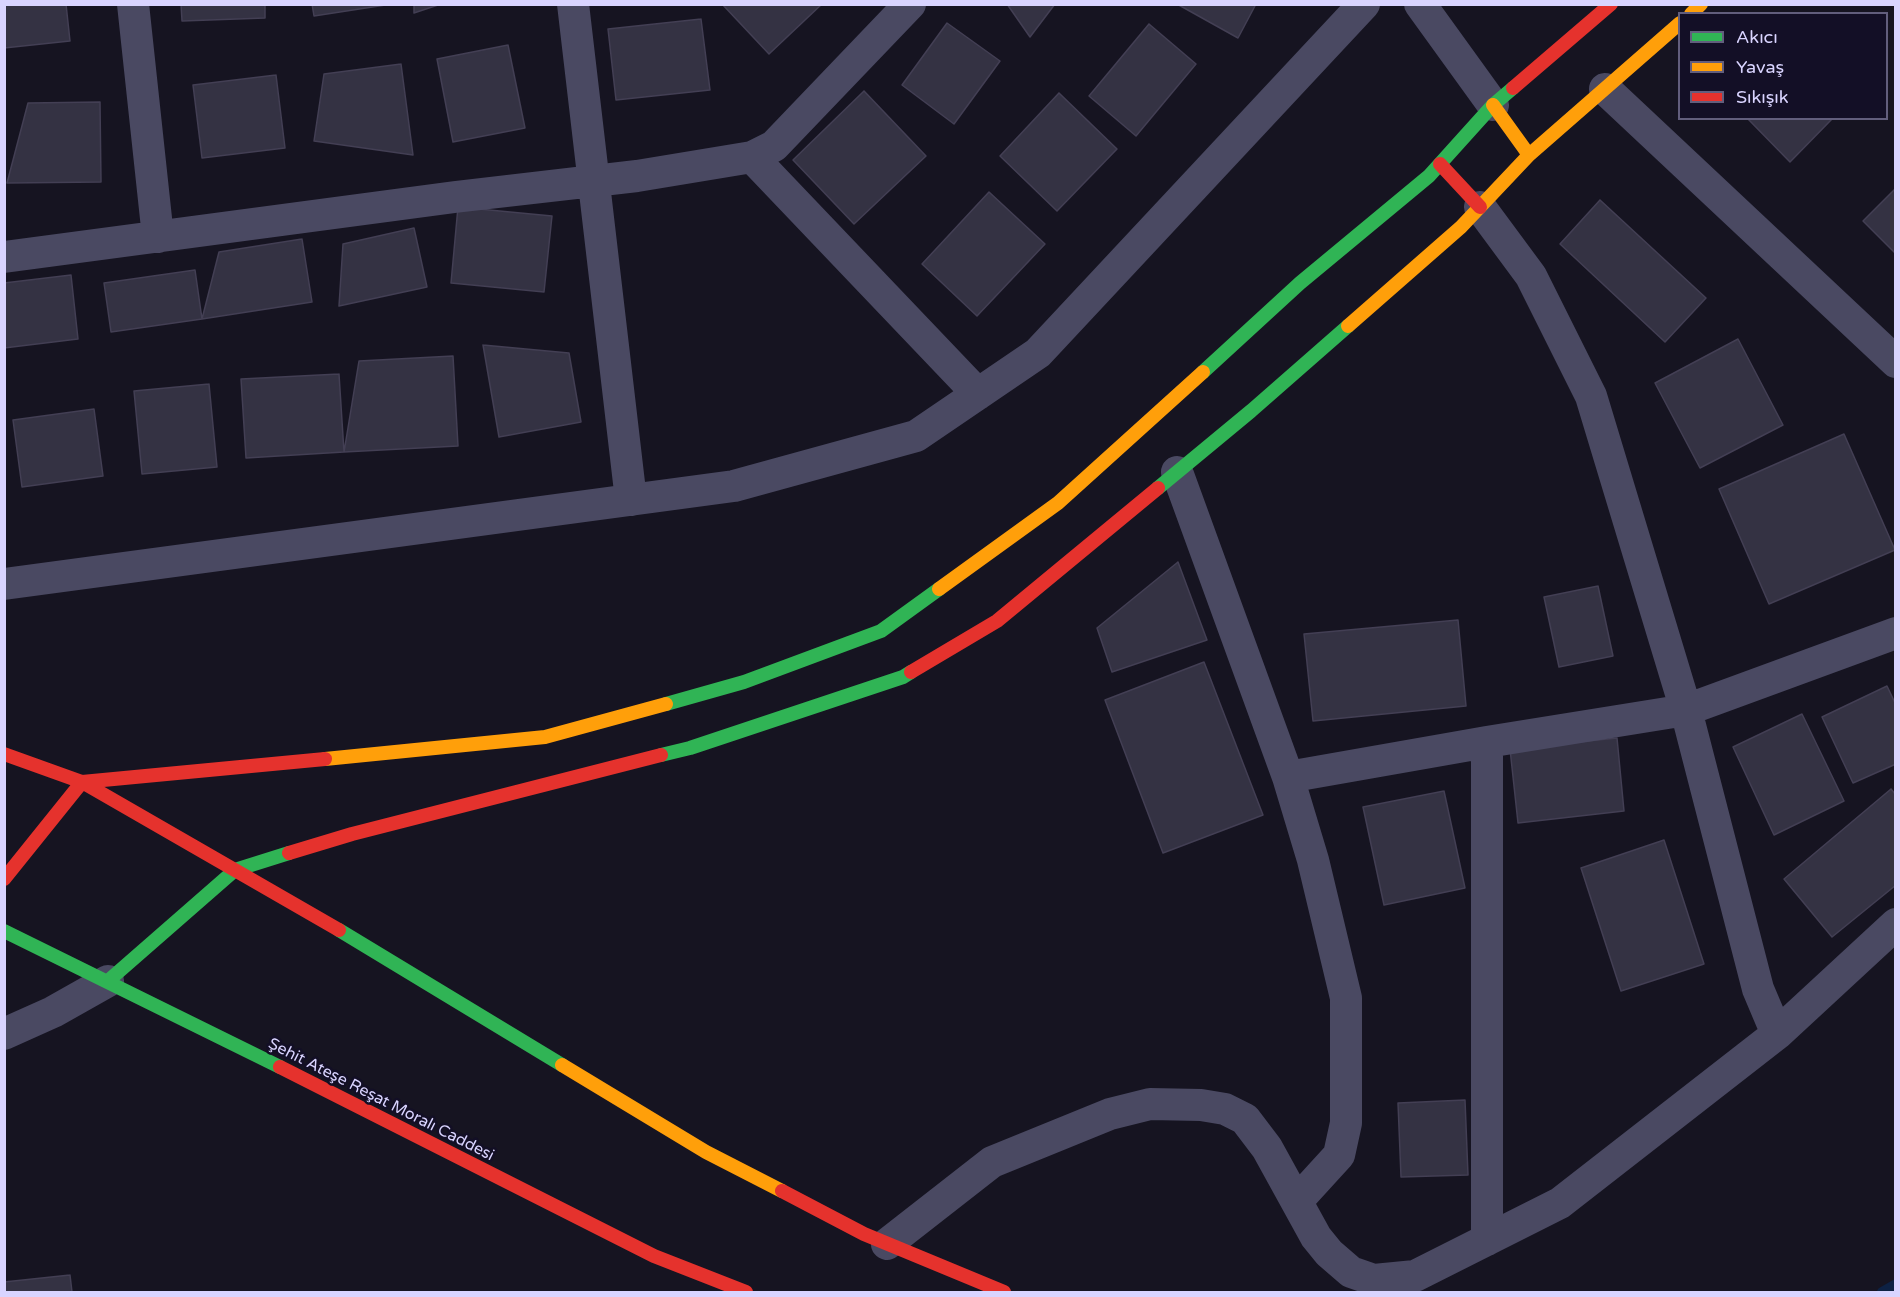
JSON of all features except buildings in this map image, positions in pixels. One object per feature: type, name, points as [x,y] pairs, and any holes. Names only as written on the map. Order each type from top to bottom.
[{"type":"street","points":[[133,4],[158,237]]},
{"type":"street","points":[[573,4],[631,500]]},
{"type":"street","points":[[4,257],[593,181],[752,157],[774,146],[909,4]]},
{"type":"street","points":[[4,584],[734,486],[916,436],[1038,352],[1364,4]]},
{"type":"street","points":[[1420,4],[1529,155]]},
{"type":"street","points":[[4,879],[82,782],[545,737],[744,682],[881,631],[1058,503],[1300,283],[1429,176],[1493,105],[1611,4]]},
{"type":"street","points":[[4,1034],[53,1012],[108,981],[236,870],[352,834],[690,748],[903,677],[997,621],[1178,472],[1461,227],[1529,155],[1678,25]]},
{"type":"street","points":[[1605,89],[1896,362]]},
{"type":"street","points":[[752,157],[978,394]]},
{"type":"street","points":[[1440,164],[1480,207],[1531,276],[1591,396],[1686,710],[1758,989],[1777,1034]]},
{"type":"street","points":[[1178,472],[1288,777],[1313,860],[1346,998],[1346,1113],[1339,1155],[1297,1201]]},
{"type":"street","points":[[1288,777],[1686,710],[1896,633]]},
{"type":"street","points":[[1487,742],[1487,1240]]},
{"type":"street","points":[[4,754],[82,782],[308,911],[706,1152],[864,1234],[1004,1293]]},
{"type":"street","points":[[887,1244],[992,1162],[1110,1114],[1150,1104],[1201,1105],[1226,1109],[1245,1119],[1268,1148],[1316,1237],[1329,1253],[1351,1272],[1374,1280],[1416,1276],[1560,1203],[1777,1034],[1896,924]]},
{"type":"street","name":"Şehit Ateşe Reşat Moralı Caddesi","points":[[4,931],[654,1256],[746,1293]]},
{"type":"waterway","points":[[1882,1292],[1896,1284]]},
{"type":"traffic: fast","points":[[1203,372],[1300,283],[1429,176],[1493,105],[1513,88]]},
{"type":"traffic: fast","points":[[1158,488],[1348,326]]},
{"type":"traffic: fast","points":[[666,704],[744,682],[881,631],[939,589]]},
{"type":"traffic: fast","points":[[661,755],[690,748],[903,677],[911,672]]},
{"type":"traffic: fast","points":[[108,981],[235,870],[289,853]]},
{"type":"traffic: fast","points":[[339,930],[562,1065]]},
{"type":"traffic: fast","points":[[4,931],[280,1067]]},
{"type":"traffic: slow","points":[[1693,12],[1701,4]]},
{"type":"traffic: slow","points":[[1348,326],[1461,227],[1529,155],[1678,25]]},
{"type":"traffic: slow","points":[[1493,105],[1529,155]]},
{"type":"traffic: slow","points":[[939,589],[1058,503],[1203,372]]},
{"type":"traffic: slow","points":[[325,759],[545,737],[666,704]]},
{"type":"traffic: slow","points":[[562,1065],[706,1152],[782,1191]]},
{"type":"traffic: jam","points":[[1513,88],[1611,4]]},
{"type":"traffic: jam","points":[[1440,164],[1480,207]]},
{"type":"traffic: jam","points":[[911,672],[997,621],[1158,488]]},
{"type":"traffic: jam","points":[[4,754],[82,782],[339,930]]},
{"type":"traffic: jam","points":[[289,853],[352,834],[661,755]]},
{"type":"traffic: jam","points":[[4,879],[82,782],[325,759]]},
{"type":"traffic: jam","points":[[280,1067],[654,1256],[746,1292]]},
{"type":"traffic: jam","points":[[782,1191],[864,1234],[1004,1292]]}]
